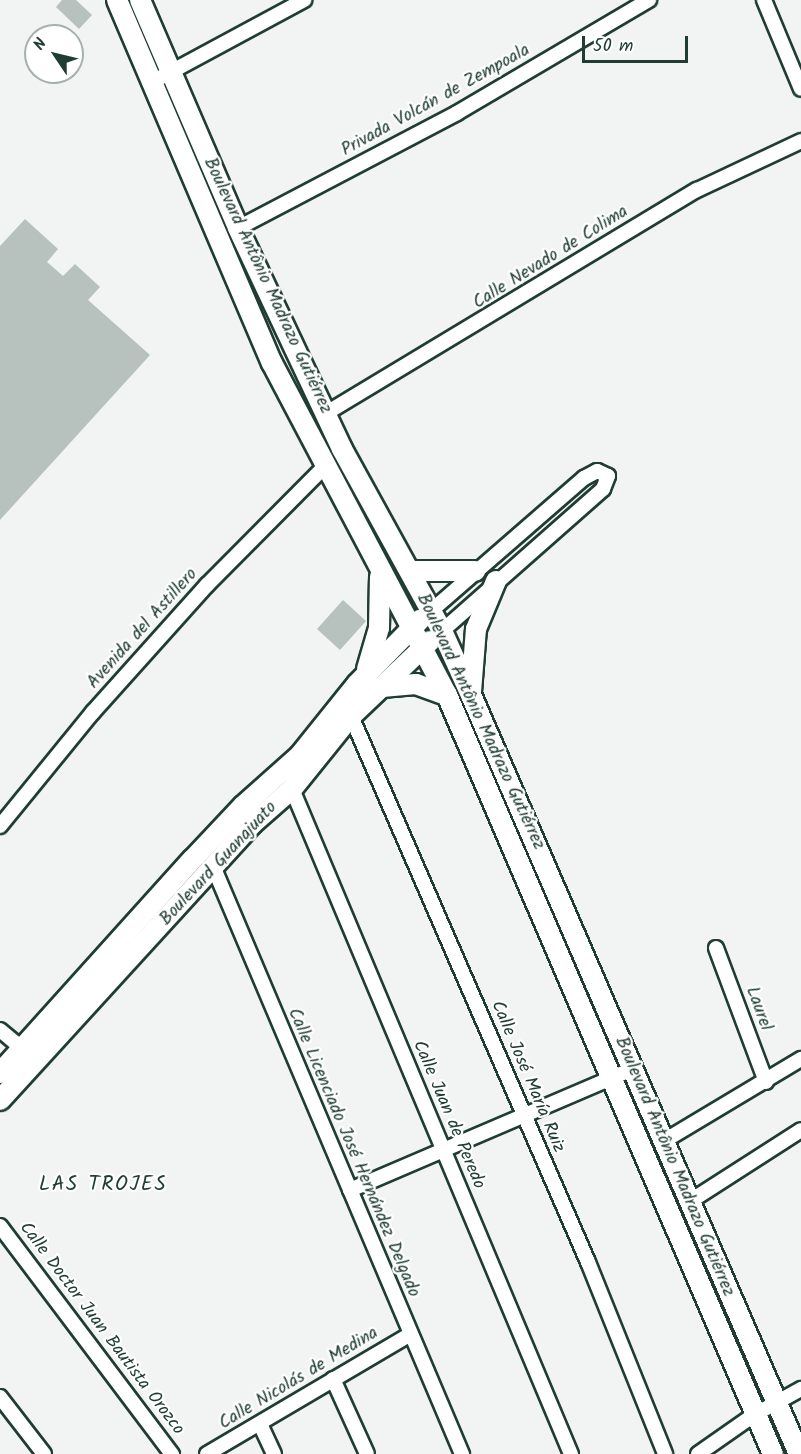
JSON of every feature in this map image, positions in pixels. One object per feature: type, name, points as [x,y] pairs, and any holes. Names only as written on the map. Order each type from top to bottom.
[{"type":"street","name":"Boulevard Antônio Madrazo Gutiérrez","points":[[117,0],[272,363],[379,572],[447,695],[754,1415],[773,1454]]},
{"type":"street","name":"Boulevard Antônio Madrazo Gutiérrez","points":[[140,0],[238,228],[325,414],[442,632],[471,695],[775,1404],[799,1454]]},
{"type":"street","points":[[152,82],[304,0]]},
{"type":"street","name":"Privada Volcán de Zempoala","points":[[238,228],[457,113],[649,0]]},
{"type":"street","points":[[764,0],[801,88]]},
{"type":"street","name":"Calle Nevado de Colima","points":[[325,414],[697,190],[801,141]]},
{"type":"street","name":"Avenida del Astillero","points":[[0,826],[93,712],[207,585],[324,467]]},
{"type":"street","points":[[430,611],[585,478],[597,471],[605,473],[609,480],[603,489],[496,581],[442,632]]},
{"type":"street","points":[[410,572],[475,571]]},
{"type":"street","points":[[363,677],[379,628],[379,572]]},
{"type":"street","points":[[471,695],[477,629],[496,581]]},
{"type":"street","name":"Boulevard Guanajuato","points":[[0,1073],[20,1047],[243,806],[300,755],[363,677],[430,611]]},
{"type":"street","name":"Boulevard Guanajuato","points":[[0,1100],[213,866],[292,789],[351,716],[422,648],[442,632]]},
{"type":"street","points":[[382,687],[416,684],[447,695]]},
{"type":"street","name":"Calle José María Ruiz","points":[[351,716],[525,1115],[665,1454]]},
{"type":"street","name":"Calle Juan de Peredo","points":[[292,789],[571,1454]]},
{"type":"street","name":"Calle Licenciado José Hernández Delgado","points":[[213,866],[409,1335],[462,1454]]},
{"type":"street","name":"Laurel","points":[[716,948],[766,1082]]},
{"type":"street","points":[[0,1030],[20,1047]]},
{"type":"street","points":[[664,1141],[801,1059]]},
{"type":"street","points":[[350,1190],[442,1148],[632,1069]]},
{"type":"street","points":[[689,1202],[801,1130]]},
{"type":"street","name":"Calle Doctor Juan Bautista Orozco","points":[[0,1226],[172,1454]]},
{"type":"street","name":"Calle Nicolás de Medina","points":[[207,1454],[409,1335]]},
{"type":"street","points":[[333,1379],[367,1454]]},
{"type":"street","points":[[698,1454],[754,1415],[801,1389]]},
{"type":"street","points":[[0,1397],[44,1454]]},
{"type":"street","points":[[261,1424],[274,1454]]},
{"type":"building","points":[[62,0],[76,0],[92,15],[84,24],[74,24],[56,7]]},
{"type":"building","points":[[25,219],[58,249],[47,262],[63,276],[75,264],[100,287],[88,300],[150,355],[0,520],[0,246]]},
{"type":"building","points":[[343,600],[366,621],[340,650],[317,629]]},
{"type":"district","name":"LAS TROJES","points":[[103,1185]]}]
